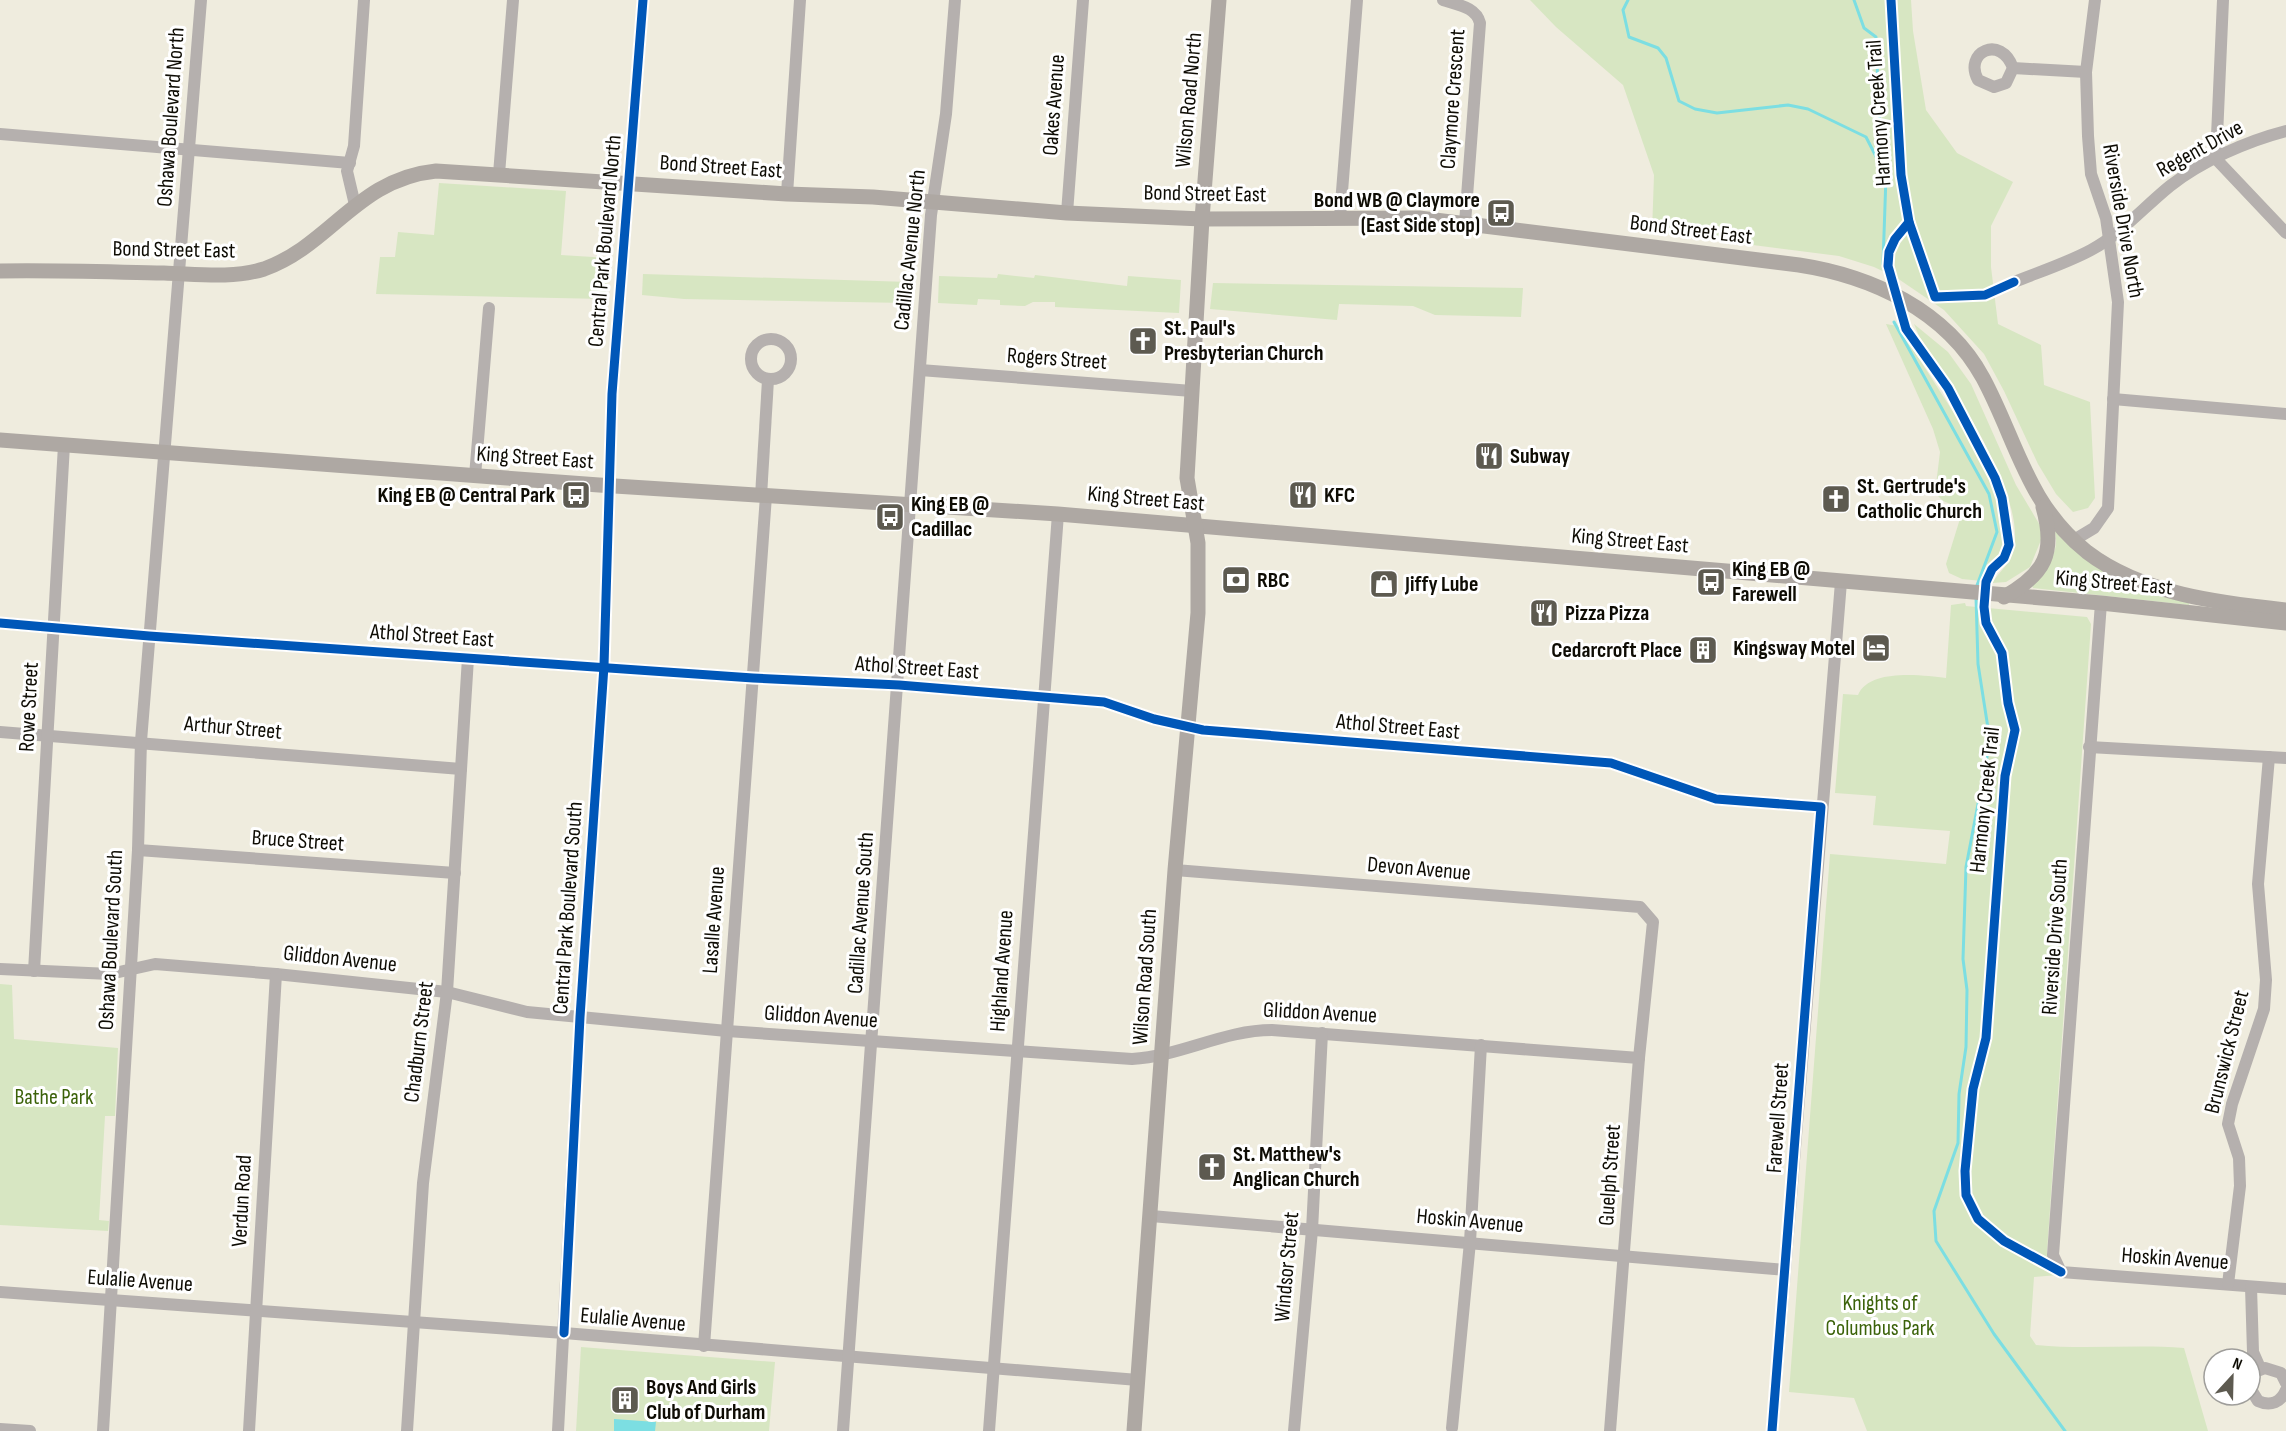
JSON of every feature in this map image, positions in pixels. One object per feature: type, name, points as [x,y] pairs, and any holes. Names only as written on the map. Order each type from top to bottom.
[{"type":"main road","name":"Wilson Road North","points":[[1196,526],[1187,478],[1202,219],[1219,0]]},
{"type":"main road","name":"Bond Street East","points":[[0,271],[243,274],[272,266],[390,182],[418,173],[499,174],[934,202],[1067,213],[1202,219],[1419,218],[1799,265],[1832,270],[1886,290],[1911,303],[1933,320],[1958,345],[1982,376],[2018,461],[2042,503],[2073,540],[2098,559],[2179,594],[2286,610]]},
{"type":"main road","name":"King Street East","points":[[0,440],[610,486],[1058,514],[1971,594],[2101,603],[2286,623]]},
{"type":"main road","points":[[1998,596],[2028,584],[2045,555],[2049,545],[2049,530],[2042,503]]},
{"type":"main road","name":"Wilson Road South","points":[[1134,1431],[1175,870],[1199,598],[1196,526]]},
{"type":"street","name":"Oshawa Boulevard North","points":[[163,452],[180,274],[201,0]]},
{"type":"street","points":[[355,205],[347,178],[364,0]]},
{"type":"street","points":[[499,174],[513,0]]},
{"type":"street","name":"Central Park Boulevard North","points":[[610,486],[612,394],[643,0]]},
{"type":"street","points":[[787,194],[800,0]]},
{"type":"street","name":"Cadillac Avenue North","points":[[910,506],[934,202],[946,114],[955,0]]},
{"type":"street","name":"Oakes Avenue","points":[[1067,213],[1083,0]]},
{"type":"street","points":[[1340,217],[1357,0]]},
{"type":"street","name":"Claymore Crescent","points":[[1443,0],[1474,12],[1480,23],[1465,224]]},
{"type":"street","name":"Riverside Drive North","points":[[2073,540],[2094,528],[2108,508],[2118,302],[2106,218],[2091,174],[2086,72],[2095,0]]},
{"type":"street","points":[[2223,0],[2216,159],[2286,233]]},
{"type":"street","points":[[2013,68],[2086,72]]},
{"type":"street","name":"Regent Drive","points":[[2014,282],[2092,250],[2171,185],[2216,159],[2265,136],[2286,131]]},
{"type":"street","points":[[0,134],[350,163]]},
{"type":"street","points":[[475,476],[489,308]]},
{"type":"street","name":"Rogers Street","points":[[920,370],[1192,391]]},
{"type":"street","name":"Lasalle Avenue","points":[[704,1346],[753,678],[768,380]]},
{"type":"street","points":[[2113,399],[2286,414]]},
{"type":"street","name":"Rowe Street","points":[[34,971],[64,445]]},
{"type":"street","name":"Oshawa Boulevard South","points":[[103,1431],[113,1300],[138,850],[141,741],[163,452]]},
{"type":"street","name":"Central Park Boulevard South","points":[[558,1431],[580,1017],[604,666],[610,486]]},
{"type":"street","name":"Cadillac Avenue South","points":[[843,1431],[899,685],[910,506]]},
{"type":"street","name":"Highland Avenue","points":[[989,1431],[1058,514]]},
{"type":"street","name":"Farewell Street","points":[[1772,1431],[1841,582]]},
{"type":"street","name":"Riverside Drive South","points":[[2061,1272],[2053,1255],[2101,603]]},
{"type":"street","name":"Athol Street East","points":[[0,623],[149,636],[753,678],[899,685],[1104,702],[1154,719],[1203,730],[1611,763],[1716,799],[1821,807]]},
{"type":"street","name":"Chadburn Street","points":[[407,1431],[423,1183],[447,992],[468,658]]},
{"type":"street","name":"Arthur Street","points":[[0,732],[141,741],[461,769]]},
{"type":"street","points":[[2089,747],[2286,758]]},
{"type":"street","name":"Brunswick Street","points":[[2228,1284],[2240,1186],[2239,1158],[2228,1124],[2232,1104],[2264,1010],[2266,980],[2258,884],[2269,757]]},
{"type":"street","name":"Bruce Street","points":[[138,850],[455,873]]},
{"type":"street","name":"Devon Avenue","points":[[1175,870],[1640,907],[1653,922]]},
{"type":"street","name":"Guelph Street","points":[[1610,1431],[1653,922]]},
{"type":"street","name":"Gliddon Avenue","points":[[0,969],[110,975],[155,964],[447,992],[526,1012],[727,1031],[1132,1059],[1161,1055],[1254,1030],[1322,1033],[1640,1058]]},
{"type":"street","name":"Verdun Road","points":[[249,1431],[276,974]]},
{"type":"street","name":"Windsor Street","points":[[1294,1431],[1312,1230],[1322,1033]]},
{"type":"street","points":[[1452,1428],[1470,1242],[1481,1045]]},
{"type":"street","name":"Hoskin Avenue","points":[[1151,1216],[1785,1270]]},
{"type":"street","name":"Hoskin Avenue","points":[[2061,1272],[2286,1289]]},
{"type":"street","points":[[2251,1287],[2253,1347]]},
{"type":"street","name":"Eulalie Avenue","points":[[0,1292],[564,1333],[1138,1380]]},
{"type":"street","points":[[2262,1368],[2276,1369],[2286,1383]]},
{"type":"street","points":[[2262,1402],[2269,1404],[2280,1400],[2286,1390]]},
{"type":"street","points":[[0,1429],[30,1431]]},
{"type":"green space","points":[[1530,0],[1911,0],[1913,31],[1926,110],[1957,153],[2013,182],[1991,226],[1991,267],[1998,324],[2041,345],[2044,385],[2090,402],[2095,498],[2088,508],[2073,512],[2056,494],[2038,464],[1984,354],[1944,310],[1897,278],[1874,267],[1839,256],[1652,232],[1654,175],[1623,85],[1556,27]]},
{"type":"green space","points":[[439,183],[566,191],[561,255],[609,258],[605,299],[376,294],[380,257],[395,257],[398,232],[434,235]]},
{"type":"green space","points":[[643,274],[910,282],[908,303],[684,299],[642,295]]},
{"type":"green space","points":[[998,274],[1034,278],[1035,275],[1127,286],[1128,276],[1181,280],[1179,313],[1055,307],[1055,302],[1033,302],[1025,306],[1000,305],[1000,300],[978,299],[977,305],[938,303],[939,276],[997,278]]},
{"type":"green space","points":[[1213,283],[1523,288],[1521,317],[1435,315],[1413,306],[1339,304],[1337,320],[1210,309]]},
{"type":"green space","points":[[1886,324],[1898,326],[1968,435],[1999,498],[2005,526],[2004,549],[1982,581],[1962,579],[1949,573],[1946,564],[1963,509],[1943,501],[1935,493],[1940,452],[1933,429]]},
{"type":"green space","points":[[1914,324],[1948,352],[1971,384],[2016,485],[2041,527],[2041,540],[2030,567],[2006,582],[1992,583],[2008,562],[2014,548],[2014,525],[2008,498],[1997,469],[1966,409],[1919,336]]},
{"type":"green space","points":[[2054,529],[2189,602],[2189,605],[2033,588],[2032,585],[2047,566],[2054,552],[2056,537]]},
{"type":"green space","name":"Knights of Columbus Park","points":[[1965,603],[1966,606],[2087,617],[2091,624],[2047,1252],[2058,1275],[2034,1277],[2030,1336],[2036,1345],[2184,1348],[2208,1431],[1867,1431],[1854,1398],[1789,1392],[1830,854],[1946,864],[1950,831],[1873,825],[1876,796],[1835,793],[1843,694],[1858,695],[1864,686],[1885,677],[1911,675],[1946,678],[1951,605]]},
{"type":"green space","name":"Bathe Park","points":[[0,984],[12,985],[14,1039],[118,1048],[115,1116],[105,1116],[99,1220],[109,1221],[108,1231],[0,1225]]},
{"type":"green space","points":[[581,1347],[775,1362],[769,1431],[576,1431]]},
{"type":"water","points":[[614,1419],[656,1422],[655,1431],[614,1431]]},
{"type":"waterway","points":[[1628,0],[1623,10],[1629,37],[1658,48],[1666,58],[1679,101],[1695,109],[1717,113],[1788,105],[1808,109],[1866,137],[1886,176],[1883,264]]},
{"type":"waterway","points":[[1854,0],[1864,28],[1876,37],[1881,161]]},
{"type":"waterway","points":[[1894,322],[1989,494],[1997,532],[1976,588]]},
{"type":"waterway","points":[[1976,597],[1978,664],[1990,741],[1966,867],[1963,959],[1967,990],[1966,1047],[1959,1094],[1958,1143],[1934,1211],[1936,1241],[1994,1334],[2065,1431]]},
{"type":"cycle path","points":[[564,1333],[580,1017],[604,666],[612,394],[643,0]]},
{"type":"cycle path","name":"Harmony Creek Trail","points":[[1891,0],[1901,175],[1909,222],[1935,297],[1985,295],[2014,282]]},
{"type":"cycle path","name":"Harmony Creek Trail","points":[[1909,222],[1895,239],[1889,252],[1888,266],[1906,329],[1948,388],[1995,478],[2002,498],[2009,545],[2004,558],[1992,569],[1986,582],[1984,607],[1986,623],[2002,653],[2008,703],[2015,730],[2005,776],[1986,1038],[1973,1089],[1965,1171],[1966,1195],[1978,1219],[2004,1241],[2061,1272]]},
{"type":"cycle path","points":[[0,623],[149,636],[753,678],[899,685],[1104,702],[1154,719],[1203,730],[1611,763],[1716,799],[1821,807],[1772,1431]]},
{"type":"place","name":"Bond WB @ Claymore (East Side stop)","points":[[1501,213]]},
{"type":"place","name":"St. Paul's Presbyterian Church","points":[[1143,341]]},
{"type":"place","name":"Subway","points":[[1489,456]]},
{"type":"place","name":"King EB @ Central Park","points":[[576,495]]},
{"type":"place","name":"KFC","points":[[1303,495]]},
{"type":"place","name":"St. Gertrude's Catholic Church","points":[[1836,499]]},
{"type":"place","name":"King EB @ Cadillac","points":[[890,517]]},
{"type":"place","name":"RBC","points":[[1236,580]]},
{"type":"place","name":"King EB @ Farewell","points":[[1711,582]]},
{"type":"place","name":"Jiffy Lube","points":[[1384,584]]},
{"type":"place","name":"Pizza Pizza","points":[[1544,613]]},
{"type":"place","name":"Kingsway Motel","points":[[1876,648]]},
{"type":"place","name":"Cedarcroft Place","points":[[1703,650]]},
{"type":"place","name":"St. Matthew's Anglican Church","points":[[1212,1167]]},
{"type":"place","name":"Boys And Girls Club of Durham","points":[[625,1400]]}]
